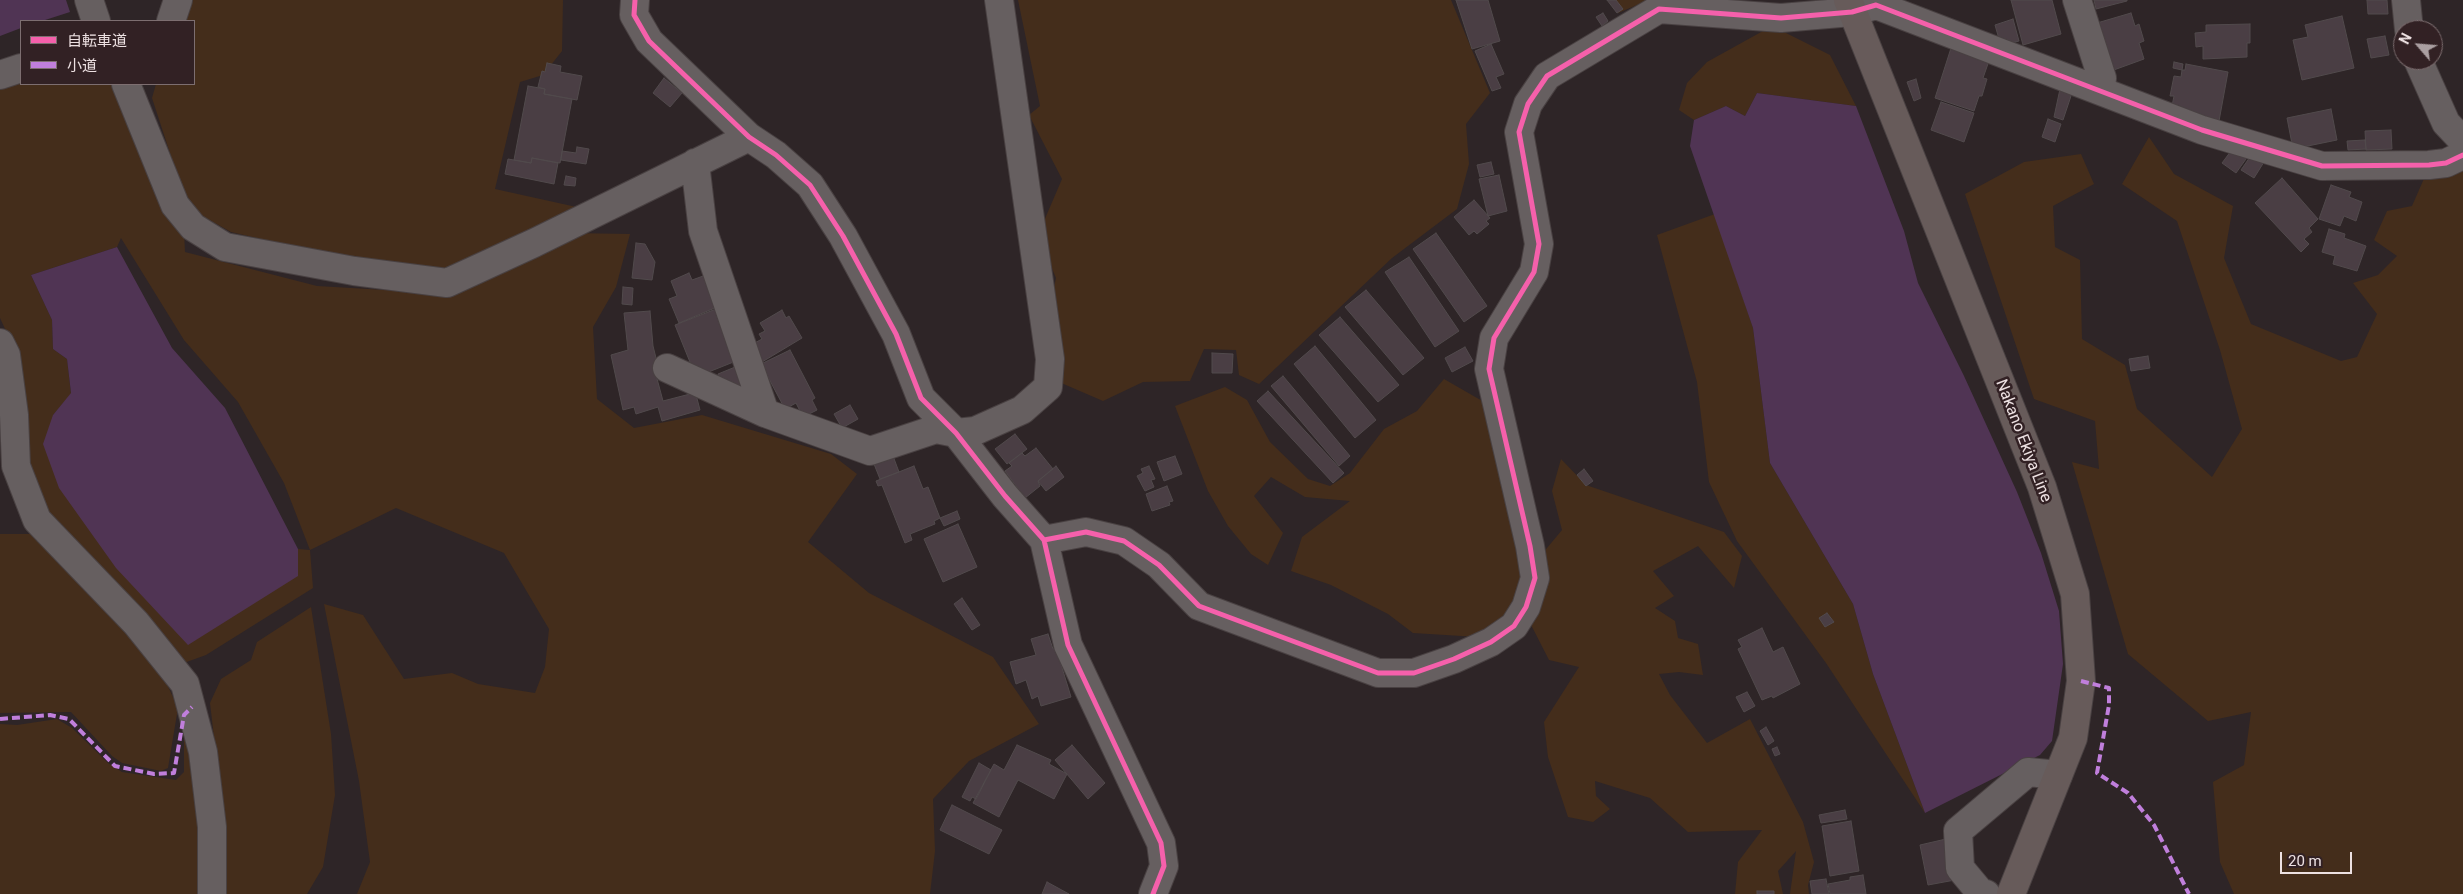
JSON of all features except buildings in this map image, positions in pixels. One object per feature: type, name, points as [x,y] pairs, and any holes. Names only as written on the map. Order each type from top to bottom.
[{"type":"main road","name":"Nakano Ekiya Line","points":[[1850,6],[2042,488],[2075,594],[2082,681],[2073,738],[2011,894]]},
{"type":"street","points":[[89,0],[96,20]]},
{"type":"street","points":[[171,20],[178,0]]},
{"type":"street","points":[[635,0],[634,15],[649,41],[749,137],[776,155],[810,185],[844,236],[896,334],[921,398],[956,433],[1005,496],[1044,540],[1068,645],[1160,843],[1164,866],[1153,894]]},
{"type":"street","points":[[667,368],[765,413],[870,451],[936,429],[956,433],[975,431],[1022,410],[1048,387],[1050,359],[999,0]]},
{"type":"street","points":[[2077,0],[2102,78],[2101,90]]},
{"type":"street","points":[[2406,0],[2407,20]]},
{"type":"street","points":[[1044,540],[1086,532],[1124,541],[1159,565],[1199,606],[1378,673],[1414,673],[1454,659],[1491,642],[1514,626],[1526,606],[1535,578],[1530,546],[1489,369],[1494,338],[1534,272],[1540,244],[1519,132],[1528,104],[1547,76],[1659,10],[1781,18],[1850,6],[1876,5],[2202,130],[2322,166],[2429,165],[2446,163],[2463,155]]},
{"type":"street","points":[[0,75],[20,68]]},
{"type":"street","points":[[2422,70],[2446,123],[2463,140]]},
{"type":"street","points":[[135,85],[175,205],[193,227],[225,247],[354,271],[448,283],[534,244],[749,137]]},
{"type":"street","points":[[695,163],[703,231],[765,413]]},
{"type":"street","points":[[0,343],[6,355],[14,415],[16,466],[37,520],[136,623],[185,684],[204,752],[212,827],[212,894]]},
{"type":"street","points":[[1986,894],[1980,892],[1960,868],[1958,831],[2028,772],[2058,775]]},
{"type":"shaded area","points":[[0,0],[66,0],[70,12],[45,20],[20,20],[20,28],[0,36]]},
{"type":"shaded area","points":[[183,0],[563,0],[562,51],[543,75],[520,82],[495,189],[581,208],[438,275],[377,266],[231,232],[188,208],[152,98],[156,85],[195,85],[195,20],[176,20]]},
{"type":"shaded area","points":[[1018,0],[1451,0],[1490,93],[1466,124],[1469,164],[1457,209],[1392,258],[1259,384],[1239,375],[1236,350],[1204,349],[1190,381],[1143,382],[1103,401],[1059,382],[1050,307],[1056,278],[1038,235],[1062,179],[1029,115],[1040,106]]},
{"type":"shaded area","points":[[1607,0],[1649,0],[1618,13]]},
{"type":"shaded area","points":[[1772,26],[1830,55],[1856,106],[1757,93],[1745,116],[1726,106],[1694,120],[1679,110],[1687,83],[1707,62]]},
{"type":"shaded area","points":[[20,75],[20,85],[116,85],[184,232],[185,252],[317,286],[453,294],[569,233],[630,234],[616,287],[593,327],[597,399],[634,428],[702,415],[831,454],[857,474],[808,542],[869,593],[993,657],[1039,724],[969,761],[933,799],[935,851],[930,894],[357,894],[370,862],[359,781],[324,604],[363,615],[404,679],[452,673],[478,684],[535,693],[545,667],[549,629],[504,553],[396,508],[310,550],[313,588],[206,655],[181,664],[48,515],[27,475],[13,346],[0,318],[0,83]],"holes":[[[121,238],[184,340],[238,402],[284,483],[310,550],[298,549],[298,576],[53,415],[71,394],[67,359],[53,349],[52,320],[31,275],[117,247]]]},
{"type":"shaded area","points":[[1757,93],[1856,106],[1904,231],[1918,283],[1964,376],[2017,492],[2041,553],[2059,611],[2063,664],[2052,741],[2040,755],[1925,813],[1873,674],[1853,604],[1770,463],[1753,328],[1690,146],[1694,120],[1726,106],[1745,116]]},
{"type":"shaded area","points":[[2149,137],[2174,174],[2233,206],[2224,258],[2251,324],[2341,361],[2357,357],[2377,314],[2353,283],[2378,275],[2397,256],[2374,240],[2387,211],[2412,206],[2426,174],[2463,168],[2463,894],[2234,894],[2220,862],[2213,782],[2244,765],[2251,712],[2208,721],[2128,654],[2072,462],[2099,469],[2095,421],[2034,399],[1965,194],[2024,162],[2081,154],[2094,184],[2053,206],[2055,247],[2080,260],[2082,339],[2125,365],[2137,409],[2212,477],[2242,429],[2220,350],[2177,221],[2122,184]]},
{"type":"shaded area","points":[[1715,214],[1753,328],[1770,463],[1853,604],[1873,674],[1925,813],[1826,663],[1737,541],[1709,482],[1697,382],[1657,235]]},
{"type":"shaded area","points":[[117,247],[172,348],[225,408],[298,549],[298,576],[188,645],[116,568],[59,488],[43,444],[53,415],[71,393],[67,359],[53,349],[52,320],[31,275]]},
{"type":"shaded area","points":[[1444,379],[1484,402],[1523,572],[1516,603],[1498,628],[1478,637],[1413,633],[1388,614],[1331,585],[1291,571],[1302,537],[1350,501],[1305,497],[1271,477],[1254,496],[1283,533],[1268,565],[1251,554],[1228,526],[1208,491],[1175,406],[1225,387],[1247,400],[1270,442],[1308,479],[1330,486],[1350,473],[1384,429],[1417,411]]},
{"type":"shaded area","points":[[1561,459],[1586,485],[1724,532],[1742,556],[1734,588],[1698,546],[1653,571],[1674,596],[1655,608],[1675,621],[1678,638],[1698,644],[1703,675],[1679,672],[1659,674],[1670,695],[1707,743],[1750,719],[1803,822],[1814,862],[1808,885],[1809,894],[1790,894],[1796,851],[1778,871],[1783,894],[1735,894],[1738,862],[1762,830],[1688,832],[1650,798],[1595,781],[1596,796],[1610,809],[1593,822],[1568,817],[1548,757],[1544,722],[1579,667],[1549,660],[1528,619],[1542,554],[1562,530],[1552,491]]},
{"type":"shaded area","points":[[0,534],[39,534],[140,644],[166,682],[178,708],[168,768],[161,771],[122,763],[112,756],[71,712],[0,713]]},
{"type":"shaded area","points":[[311,607],[331,734],[335,795],[323,867],[307,894],[225,894],[227,882],[223,814],[210,703],[221,679],[251,660],[257,642]]},
{"type":"shaded area","points":[[57,719],[72,728],[108,763],[122,772],[176,780],[184,772],[184,726],[190,726],[205,894],[0,894],[0,724],[17,725]]},
{"type":"marked path","points":[[2081,681],[2109,688],[2109,705],[2097,773],[2128,793],[2154,825],[2189,894]]},
{"type":"marked path","points":[[0,719],[50,715],[69,719],[115,766],[154,774],[174,773],[184,715],[192,707]]},
{"type":"cycle path","points":[[635,0],[634,15],[649,41],[749,137],[776,155],[810,185],[843,236],[896,334],[921,398],[956,433],[1005,496],[1044,540],[1068,645],[1161,843],[1164,866],[1153,894]]},
{"type":"cycle path","points":[[1044,540],[1086,532],[1124,541],[1159,565],[1199,606],[1378,673],[1414,673],[1454,659],[1491,642],[1514,626],[1526,607],[1535,578],[1530,546],[1489,369],[1494,338],[1534,272],[1539,244],[1519,132],[1528,104],[1547,76],[1659,9],[1781,18],[1852,12],[1876,5],[2202,130],[2322,166],[2429,165],[2446,163],[2463,155]]}]
